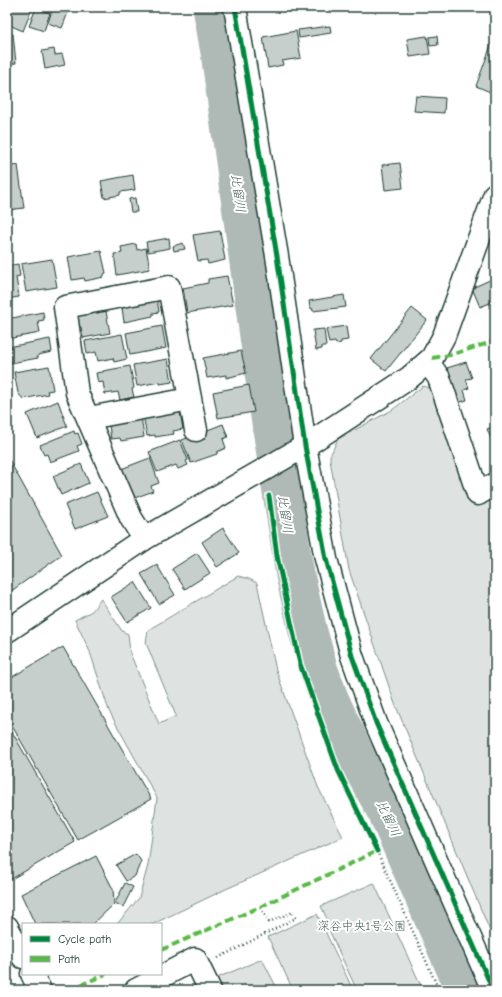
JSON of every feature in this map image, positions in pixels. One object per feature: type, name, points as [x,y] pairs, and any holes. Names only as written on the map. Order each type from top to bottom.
[{"type":"street","points":[[235,7],[277,256],[299,449],[342,625],[362,687],[391,759],[493,990]]},
{"type":"street","points":[[7,631],[144,539],[299,449],[409,378],[428,362],[432,358],[444,336],[495,194]]},
{"type":"street","points":[[144,539],[131,518],[77,393],[65,307],[169,287],[196,430]]},
{"type":"street","points":[[428,362],[439,378],[478,494],[495,484]]},
{"type":"street","points":[[89,418],[190,399]]},
{"type":"street","points":[[7,927],[22,955]]},
{"type":"street","points":[[136,990],[195,959],[210,990]]},
{"type":"street","points":[[32,975],[40,990]]},
{"type":"path","points":[[377,851],[439,990]]},
{"type":"path","points":[[199,968],[296,918],[293,912],[269,922],[260,907]]},
{"type":"green space","points":[[423,386],[437,390],[472,504],[478,506],[495,495],[495,943],[395,704],[349,570],[330,460],[330,456],[338,439],[392,410]]},
{"type":"green space","points":[[238,576],[257,583],[276,670],[318,787],[343,837],[226,889],[155,923],[118,923],[139,898],[148,865],[157,798],[109,711],[90,652],[75,620],[92,611],[101,599],[122,631],[128,634],[130,653],[159,724],[176,716],[146,643],[148,630]]},
{"type":"green space","name":"深谷中央1号公園","points":[[374,883],[423,990],[355,990],[354,984],[329,930],[327,919],[321,906]]},
{"type":"green space","points":[[317,914],[353,990],[293,990],[268,937]]},
{"type":"green space","points":[[262,959],[278,990],[223,990],[217,978]]},
{"type":"building","points":[[7,7],[28,7],[32,9],[23,31],[7,24]]},
{"type":"building","points":[[53,7],[61,7],[69,10],[62,28],[48,23]]},
{"type":"building","points":[[36,8],[50,13],[44,31],[29,26]]},
{"type":"building","points":[[330,26],[331,33],[299,38],[298,30]]},
{"type":"building","points":[[296,31],[301,58],[282,61],[283,65],[268,68],[263,37]]},
{"type":"building","points":[[13,34],[16,63],[7,64],[7,35]]},
{"type":"building","points":[[427,36],[430,54],[410,57],[407,39]]},
{"type":"building","points":[[437,36],[438,45],[430,46],[429,37]]},
{"type":"building","points":[[494,37],[495,38],[495,94],[476,86]]},
{"type":"building","points":[[54,49],[55,55],[62,54],[65,65],[45,69],[42,51]]},
{"type":"building","points":[[416,96],[445,98],[444,113],[414,111]]},
{"type":"building","points":[[400,163],[403,188],[385,190],[382,165]]},
{"type":"building","points":[[18,165],[24,208],[7,210],[7,167]]},
{"type":"building","points":[[133,175],[135,190],[120,192],[120,195],[104,198],[101,181]]},
{"type":"building","points":[[135,198],[137,212],[131,212],[129,199]]},
{"type":"building","points":[[220,231],[225,260],[208,264],[207,260],[198,261],[193,235]]},
{"type":"building","points":[[169,238],[170,248],[148,252],[146,242]]},
{"type":"building","points":[[183,243],[185,249],[174,251],[173,246]]},
{"type":"building","points":[[136,244],[137,250],[146,248],[150,269],[117,275],[114,254],[122,253],[121,247]]},
{"type":"building","points":[[101,251],[106,273],[104,274],[104,277],[85,281],[84,278],[72,280],[68,257]]},
{"type":"building","points":[[52,259],[57,287],[26,292],[21,264]]},
{"type":"building","points":[[18,264],[20,276],[16,277],[19,297],[7,299],[7,266]]},
{"type":"building","points":[[227,276],[233,305],[187,313],[183,288],[208,283],[208,279]]},
{"type":"building","points":[[492,279],[495,285],[495,301],[480,307],[472,288]]},
{"type":"building","points":[[156,292],[159,312],[153,313],[153,316],[124,322],[121,301]]},
{"type":"building","points":[[344,295],[346,307],[313,311],[312,308],[310,308],[309,301]]},
{"type":"building","points":[[105,306],[110,333],[83,338],[81,327],[78,327],[75,312]]},
{"type":"building","points":[[412,308],[427,320],[386,371],[371,359]]},
{"type":"building","points":[[43,312],[44,320],[38,321],[40,333],[7,339],[7,319]]},
{"type":"building","points":[[162,326],[166,348],[130,355],[126,333]]},
{"type":"building","points":[[346,326],[348,340],[341,341],[341,343],[336,344],[335,342],[329,343],[326,329]]},
{"type":"building","points":[[324,329],[326,346],[322,346],[322,349],[316,350],[313,330]]},
{"type":"building","points":[[122,334],[127,359],[114,362],[113,358],[98,361],[96,352],[87,354],[85,341]]},
{"type":"building","points":[[50,339],[52,352],[38,355],[38,358],[11,363],[8,347]]},
{"type":"building","points":[[241,351],[246,373],[226,378],[226,375],[207,378],[203,358]]},
{"type":"building","points":[[168,359],[172,382],[160,384],[160,382],[137,386],[133,365]]},
{"type":"building","points":[[466,362],[472,378],[466,379],[469,388],[464,390],[467,400],[457,403],[447,368]]},
{"type":"building","points":[[49,366],[53,390],[47,391],[48,394],[23,399],[18,393],[14,372]]},
{"type":"building","points":[[130,366],[134,397],[120,400],[118,392],[105,394],[103,382],[98,383],[96,373]]},
{"type":"building","points":[[249,385],[254,412],[218,418],[213,392]]},
{"type":"building","points":[[58,401],[67,426],[37,438],[27,414]]},
{"type":"building","points":[[176,409],[176,413],[180,412],[183,429],[173,431],[174,434],[155,437],[155,435],[147,436],[143,415]]},
{"type":"building","points":[[141,416],[144,437],[121,441],[120,438],[111,439],[109,425]]},
{"type":"building","points":[[223,424],[228,437],[223,439],[226,448],[217,452],[217,454],[191,463],[182,440]]},
{"type":"building","points":[[495,426],[495,448],[487,429]]},
{"type":"building","points":[[74,431],[75,434],[78,433],[82,444],[77,446],[79,451],[50,462],[47,454],[44,455],[40,445]]},
{"type":"building","points":[[180,440],[188,460],[186,461],[188,465],[178,469],[176,465],[157,472],[149,452]]},
{"type":"building","points":[[7,456],[62,555],[7,594]]},
{"type":"building","points":[[150,458],[159,483],[151,486],[153,491],[132,499],[121,469]]},
{"type":"building","points":[[81,464],[89,483],[61,495],[53,476]]},
{"type":"building","points":[[97,492],[108,516],[75,529],[65,505]]},
{"type":"building","points":[[223,528],[239,553],[217,567],[202,542]]},
{"type":"building","points":[[197,553],[210,573],[185,589],[172,569]]},
{"type":"building","points":[[157,565],[175,595],[159,604],[141,574]]},
{"type":"building","points":[[135,582],[151,608],[127,622],[111,597]]},
{"type":"building","points":[[63,647],[151,799],[78,840],[7,717],[7,680]]},
{"type":"building","points":[[7,723],[75,842],[8,881],[7,878]]},
{"type":"building","points":[[136,854],[141,861],[135,876],[126,881],[116,865]]},
{"type":"building","points":[[96,856],[113,889],[114,904],[94,923],[35,923],[21,894]]},
{"type":"building","points":[[125,883],[133,887],[123,907],[115,903]]},
{"type":"waterway","name":"比留川","points":[[212,7],[220,52],[270,416],[295,575],[308,632],[319,671],[330,701],[353,751],[387,812],[465,990]]},
{"type":"marked path","points":[[432,358],[450,355],[495,341]]},
{"type":"marked path","points":[[162,950],[260,907],[377,851],[377,849]]},
{"type":"marked path","points":[[69,990],[104,975]]},
{"type":"cycle path","points":[[235,7],[277,256],[305,446],[326,559],[352,656],[376,723],[493,990]]},
{"type":"cycle path","points":[[269,496],[277,556],[300,664],[338,770],[377,851]]}]
